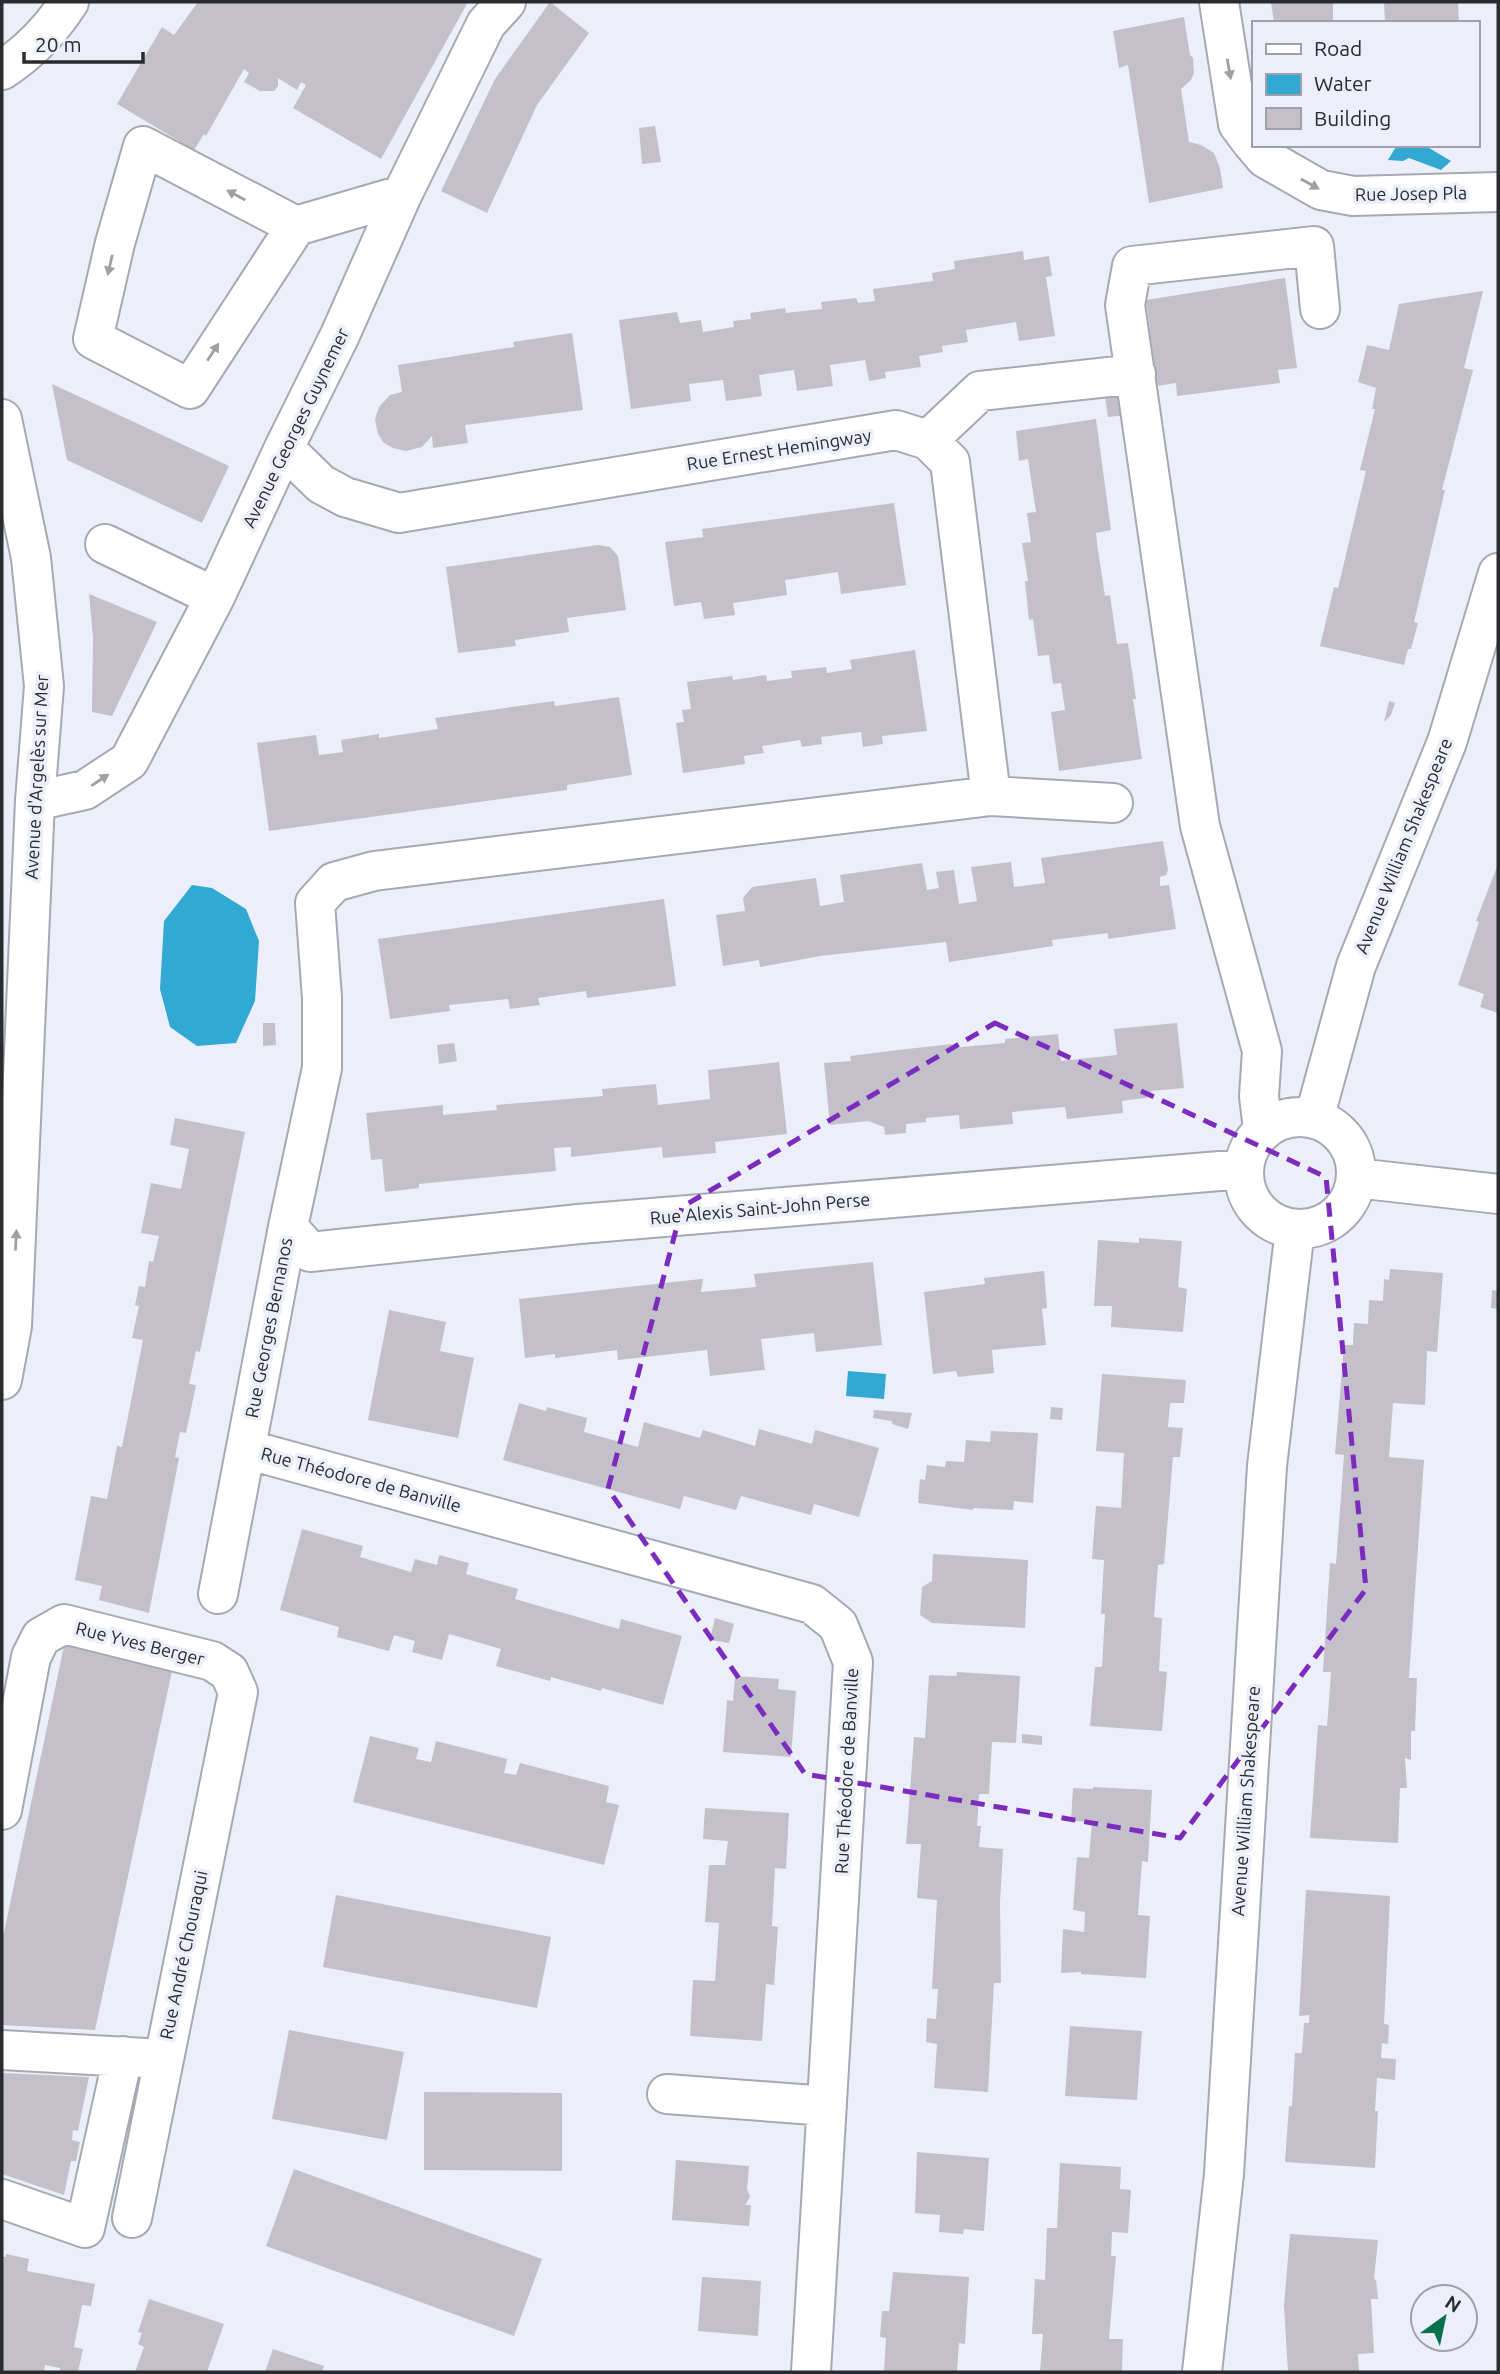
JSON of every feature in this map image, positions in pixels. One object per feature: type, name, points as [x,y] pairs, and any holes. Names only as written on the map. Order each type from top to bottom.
[{"type":"street","points":[[2,70],[32,48],[57,22],[69,2]]},
{"type":"street","name":"Avenue Georges Guynemer","points":[[35,801],[85,790],[129,761],[215,597],[340,335],[401,195],[486,24],[506,2]]},
{"type":"street","name":"Rue Josep Pla","points":[[1219,2],[1238,124],[1252,142]]},
{"type":"street","points":[[296,226],[143,146],[115,243],[93,339],[190,389],[296,226],[401,195]]},
{"type":"street","name":"Rue Josep Pla","points":[[1256,147],[1265,158],[1321,190],[1353,196],[1498,192]]},
{"type":"street","points":[[1263,1130],[1259,1096],[1262,1051],[1200,825],[1125,305],[1132,266],[1314,246],[1320,309]]},
{"type":"street","points":[[991,796],[950,463],[929,440],[980,391],[1136,374]]},
{"type":"street","name":"Avenue d'Argelès sur Mer","points":[[2,419],[31,558],[44,686],[35,801],[22,1097]]},
{"type":"street","name":"Rue Ernest Hemingway","points":[[284,448],[321,484],[345,497],[399,513],[896,430],[929,440]]},
{"type":"street","points":[[105,544],[215,597]]},
{"type":"street","name":"Avenue William Shakespeare","points":[[1314,1119],[1356,966],[1447,742],[1498,573]]},
{"type":"street","points":[[288,1227],[322,1068],[322,998],[315,903],[334,881],[374,871],[991,796],[1113,803]]},
{"type":"street","points":[[2,1161],[22,1097]]},
{"type":"street","points":[[2,1380],[12,1326],[22,1097]]},
{"type":"street","points":[[1282,1119],[1314,1119],[1325,1123],[1342,1136],[1353,1156],[1356,1178],[1350,1198],[1336,1216],[1317,1226],[1295,1230],[1275,1223],[1257,1209],[1246,1190],[1244,1169],[1250,1147],[1263,1130],[1282,1119]]},
{"type":"street","name":"Rue Alexis Saint-John Perse","points":[[288,1227],[310,1252],[579,1224],[1244,1169]]},
{"type":"street","points":[[1356,1178],[1498,1194]]},
{"type":"street","name":"Rue Georges Bernanos","points":[[218,1594],[288,1227]]},
{"type":"street","name":"Avenue William Shakespeare","points":[[1202,2372],[1224,2174],[1267,1466],[1295,1230]]},
{"type":"street","name":"Rue Théodore de Banville","points":[[246,1449],[813,1604],[838,1625],[853,1662],[811,2372]]},
{"type":"street","name":"Rue Yves Berger","points":[[2,1810],[31,1657],[41,1637],[64,1624],[212,1661],[229,1672],[238,1692]]},
{"type":"street","name":"Rue André Chouraqui","points":[[132,2218],[238,1692]]},
{"type":"street","points":[[2,2050],[163,2059]]},
{"type":"street","points":[[2,2199],[85,2228],[123,2056]]},
{"type":"street","points":[[667,2094],[827,2106]]},
{"type":"highlighted area","points":[[995,1023],[1326,1177],[1366,1589],[1180,1838],[805,1774],[608,1489],[682,1207]]},
{"type":"water","points":[[1396,147],[1427,147],[1451,161],[1441,170],[1409,158],[1403,161],[1388,160]]},
{"type":"water","points":[[192,885],[212,888],[246,909],[259,941],[255,1001],[236,1043],[197,1046],[170,1027],[160,989],[164,921]]},
{"type":"water","points":[[848,1371],[886,1374],[884,1399],[846,1396]]},
{"type":"building","points":[[198,2],[468,2],[381,159],[293,108],[306,85],[301,82],[297,90],[278,78],[278,86],[274,91],[260,91],[244,82],[249,73],[244,69],[206,136],[204,134],[194,150],[117,104],[162,27],[174,35]]},
{"type":"building","points":[[550,2],[589,33],[537,105],[487,213],[441,191],[495,79]]},
{"type":"building","points":[[1271,2],[1333,2],[1333,21],[1274,21]]},
{"type":"building","points":[[1384,2],[1458,2],[1459,21],[1385,21]]},
{"type":"building","points":[[1184,17],[1194,73],[1181,89],[1189,142],[1214,153],[1223,188],[1149,203],[1128,65],[1119,68],[1113,31]]},
{"type":"building","points":[[655,126],[661,162],[642,164],[639,128]]},
{"type":"building","points":[[1023,251],[1024,260],[1049,256],[1052,276],[1046,277],[1055,336],[1019,341],[1016,322],[966,330],[968,342],[942,346],[943,352],[919,356],[921,367],[885,372],[886,378],[869,381],[865,360],[830,365],[833,386],[797,391],[794,370],[759,375],[762,396],[726,401],[723,380],[689,384],[691,401],[631,409],[619,320],[677,312],[680,323],[701,320],[703,332],[734,327],[733,321],[751,319],[750,313],[785,308],[786,313],[822,309],[821,302],[856,298],[858,303],[875,301],[873,289],[933,281],[932,273],[955,269],[954,261]]},
{"type":"building","points":[[1285,278],[1297,368],[1278,370],[1280,383],[1177,396],[1176,383],[1157,386],[1146,300]]},
{"type":"building","points":[[1483,291],[1464,368],[1473,370],[1442,490],[1445,490],[1414,622],[1418,623],[1404,665],[1320,646],[1334,587],[1338,588],[1366,471],[1360,470],[1375,409],[1372,409],[1376,388],[1358,382],[1367,345],[1389,350],[1399,304]]},
{"type":"building","points":[[572,333],[583,410],[465,425],[468,443],[433,448],[432,436],[422,447],[406,451],[384,443],[378,434],[375,419],[379,407],[390,395],[402,392],[398,365],[514,347],[513,342]]},
{"type":"building","points":[[52,384],[229,466],[202,523],[67,460]]},
{"type":"building","points":[[1122,388],[1126,415],[1108,417],[1104,390]]},
{"type":"building","points":[[1096,419],[1111,530],[1096,533],[1097,543],[1105,596],[1110,595],[1117,644],[1128,643],[1142,759],[1059,771],[1051,712],[1065,710],[1061,683],[1053,684],[1049,655],[1038,656],[1033,619],[1029,620],[1025,581],[1028,581],[1022,543],[1031,542],[1027,513],[1036,512],[1028,459],[1019,461],[1016,431]]},
{"type":"building","points":[[894,503],[906,585],[841,594],[838,572],[785,580],[787,595],[733,603],[735,615],[704,619],[701,602],[674,606],[665,542],[703,537],[702,529]]},
{"type":"building","points":[[598,545],[610,547],[618,556],[626,610],[567,618],[569,632],[515,640],[516,646],[458,653],[446,567]]},
{"type":"building","points":[[89,594],[157,622],[112,716],[92,712],[93,637]]},
{"type":"building","points":[[915,650],[927,731],[882,736],[883,744],[863,747],[861,732],[821,737],[822,744],[802,747],[800,740],[762,746],[764,753],[744,756],[745,764],[683,773],[676,723],[684,722],[682,710],[691,709],[687,682],[732,676],[733,680],[766,675],[767,681],[792,678],[791,671],[826,667],[827,673],[852,669],[850,660]]},
{"type":"building","points":[[619,697],[632,775],[567,785],[567,790],[269,831],[257,743],[316,735],[319,755],[343,752],[341,740],[379,734],[379,738],[438,729],[435,718],[554,701],[555,706]]},
{"type":"building","points":[[1389,701],[1395,703],[1391,715],[1384,722]]},
{"type":"building","points":[[1163,841],[1168,870],[1166,875],[1160,877],[1160,886],[1169,885],[1176,929],[1108,939],[1108,933],[1052,940],[1053,946],[949,962],[946,942],[820,956],[760,967],[759,960],[723,966],[716,915],[745,911],[743,898],[752,887],[816,878],[820,906],[844,902],[840,875],[922,863],[927,890],[939,888],[936,872],[954,870],[959,904],[977,901],[971,867],[1011,862],[1014,887],[1045,883],[1041,858]]},
{"type":"building","points":[[1498,864],[1498,1013],[1480,1007],[1484,994],[1458,985],[1479,922],[1476,921]]},
{"type":"building","points":[[664,899],[676,986],[587,998],[586,991],[538,998],[540,1005],[510,1009],[508,999],[449,1005],[450,1011],[390,1019],[378,939]]},
{"type":"building","points":[[263,1023],[275,1023],[276,1045],[263,1046]]},
{"type":"building","points":[[1177,1023],[1184,1088],[1151,1091],[1152,1097],[1122,1101],[1123,1113],[1067,1119],[1065,1107],[1012,1112],[1013,1124],[960,1129],[959,1115],[926,1118],[926,1122],[906,1124],[906,1133],[885,1135],[884,1127],[868,1121],[830,1125],[824,1063],[851,1061],[850,1056],[898,1050],[952,1044],[951,1048],[1005,1043],[1005,1039],[1058,1034],[1061,1061],[1117,1055],[1114,1029]]},
{"type":"building","points":[[454,1043],[457,1061],[439,1064],[437,1045]]},
{"type":"building","points":[[779,1062],[787,1134],[715,1142],[716,1153],[663,1158],[662,1147],[571,1157],[571,1147],[554,1148],[556,1171],[419,1184],[419,1188],[385,1192],[382,1159],[371,1160],[366,1113],[443,1105],[443,1115],[497,1110],[496,1105],[603,1096],[602,1089],[656,1084],[658,1105],[710,1099],[708,1070]]},
{"type":"building","points":[[175,1118],[245,1132],[200,1352],[196,1351],[189,1384],[196,1385],[186,1433],[180,1432],[175,1457],[179,1458],[149,1613],[99,1600],[102,1586],[75,1580],[91,1496],[107,1499],[117,1446],[122,1447],[143,1340],[132,1338],[139,1306],[135,1305],[139,1286],[145,1287],[149,1261],[153,1262],[159,1236],[141,1233],[151,1183],[181,1189],[189,1149],[170,1145]]},
{"type":"building","points":[[1139,1238],[1182,1241],[1178,1287],[1187,1289],[1183,1332],[1111,1327],[1112,1306],[1094,1306],[1098,1240],[1139,1243]]},
{"type":"building","points":[[873,1262],[882,1345],[816,1352],[814,1333],[761,1339],[765,1370],[710,1376],[707,1350],[618,1360],[617,1350],[555,1358],[555,1354],[525,1358],[519,1299],[701,1279],[701,1292],[756,1287],[754,1274]]},
{"type":"building","points":[[1390,1269],[1443,1273],[1437,1352],[1427,1351],[1425,1405],[1393,1403],[1389,1457],[1424,1460],[1409,1678],[1417,1678],[1415,1731],[1411,1731],[1411,1760],[1405,1758],[1407,1788],[1400,1788],[1398,1843],[1310,1838],[1318,1725],[1327,1726],[1330,1688],[1331,1672],[1323,1672],[1330,1563],[1336,1564],[1344,1455],[1335,1454],[1344,1345],[1353,1345],[1354,1323],[1368,1324],[1369,1300],[1383,1301],[1384,1279],[1389,1280]]},
{"type":"building","points":[[1044,1271],[1047,1308],[1042,1309],[1046,1345],[992,1350],[994,1373],[958,1377],[956,1371],[933,1374],[924,1292],[985,1284],[984,1278]]},
{"type":"building","points":[[1492,1290],[1498,1291],[1498,1309],[1491,1308]]},
{"type":"building","points":[[389,1310],[446,1322],[440,1351],[474,1358],[458,1438],[368,1420]]},
{"type":"building","points":[[1102,1374],[1186,1380],[1184,1403],[1170,1403],[1168,1427],[1183,1428],[1180,1457],[1173,1457],[1164,1564],[1158,1565],[1154,1617],[1162,1618],[1159,1671],[1167,1672],[1162,1731],[1090,1726],[1095,1667],[1102,1667],[1105,1614],[1101,1614],[1104,1560],[1092,1559],[1096,1506],[1121,1508],[1124,1453],[1096,1451]]},
{"type":"building","points":[[519,1403],[546,1411],[547,1407],[587,1418],[584,1432],[638,1447],[644,1422],[700,1438],[703,1430],[755,1446],[759,1429],[812,1444],[815,1430],[879,1448],[859,1517],[814,1504],[811,1515],[741,1496],[736,1510],[684,1496],[680,1509],[503,1460]]},
{"type":"building","points":[[1051,1407],[1063,1408],[1062,1420],[1050,1419]]},
{"type":"building","points":[[874,1410],[912,1413],[908,1429],[892,1424],[892,1421],[873,1418]]},
{"type":"building","points":[[991,1431],[1038,1433],[1033,1503],[1014,1501],[1013,1510],[973,1510],[918,1503],[920,1479],[925,1480],[927,1465],[945,1467],[946,1461],[964,1462],[966,1440],[990,1442]]},
{"type":"building","points":[[302,1529],[363,1546],[360,1557],[411,1572],[415,1559],[437,1565],[439,1555],[469,1563],[466,1574],[518,1589],[515,1599],[619,1629],[621,1619],[682,1636],[663,1705],[602,1688],[601,1691],[551,1677],[550,1681],[496,1666],[501,1649],[449,1634],[442,1660],[412,1652],[415,1641],[394,1635],[389,1651],[337,1637],[339,1627],[280,1610]]},
{"type":"building","points":[[933,1554],[1028,1560],[1025,1628],[932,1623],[920,1615],[922,1587],[932,1581]]},
{"type":"building","points":[[715,1618],[734,1624],[729,1643],[710,1640]]},
{"type":"building","points":[[65,1641],[172,1671],[95,2030],[2,2025],[2,1942]]},
{"type":"building","points":[[957,1672],[1020,1676],[1016,1743],[992,1742],[989,1794],[979,1794],[979,1847],[1003,1849],[1000,1902],[1001,1983],[994,1983],[988,2092],[934,2088],[937,2044],[926,2042],[927,2018],[936,2019],[938,1989],[932,1989],[937,1900],[917,1898],[921,1844],[906,1844],[914,1737],[925,1738],[929,1675],[956,1676]]},
{"type":"building","points":[[735,1676],[779,1679],[778,1689],[796,1691],[791,1757],[723,1752],[727,1700],[733,1701]]},
{"type":"building","points":[[1022,1734],[1042,1736],[1042,1745],[1022,1743]]},
{"type":"building","points":[[370,1736],[419,1748],[416,1759],[431,1762],[436,1741],[507,1759],[504,1773],[516,1775],[520,1763],[609,1786],[606,1802],[619,1805],[604,1865],[353,1802]]},
{"type":"building","points":[[1073,1788],[1152,1790],[1148,1862],[1142,1861],[1138,1915],[1150,1916],[1146,1978],[1081,1972],[1061,1973],[1063,1929],[1084,1932],[1085,1912],[1073,1910],[1077,1857],[1089,1858],[1092,1822],[1071,1821]]},
{"type":"building","points":[[705,1808],[789,1813],[786,1869],[775,1868],[772,1926],[778,1927],[774,1985],[766,1984],[762,2041],[690,2036],[693,1980],[715,1981],[719,1923],[705,1922],[709,1865],[725,1865],[728,1841],[703,1839]]},
{"type":"building","points":[[1306,1890],[1390,1896],[1384,2024],[1389,2025],[1388,2044],[1382,2043],[1381,2058],[1396,2059],[1395,2080],[1377,2078],[1375,2168],[1285,2162],[1295,2053],[1302,2053],[1304,2023],[1309,2023],[1309,2015],[1299,2016]]},
{"type":"building","points":[[336,1895],[551,1937],[537,2008],[323,1967]]},
{"type":"building","points":[[1070,2026],[1142,2031],[1137,2100],[1065,2096]]},
{"type":"building","points":[[289,2030],[404,2052],[387,2140],[272,2119]]},
{"type":"building","points":[[2,2073],[89,2077],[78,2131],[73,2130],[72,2140],[80,2142],[76,2161],[71,2161],[64,2195],[2,2174]]},
{"type":"building","points":[[424,2092],[562,2093],[562,2171],[424,2170]]},
{"type":"building","points":[[917,2152],[989,2158],[984,2231],[964,2229],[963,2234],[939,2232],[940,2215],[915,2213]]},
{"type":"building","points":[[676,2160],[749,2166],[747,2189],[750,2197],[745,2205],[751,2205],[749,2226],[672,2220]]},
{"type":"building","points":[[1060,2163],[1121,2167],[1120,2189],[1131,2190],[1128,2233],[1112,2232],[1111,2256],[1116,2256],[1109,2339],[1123,2339],[1122,2372],[1040,2372],[1043,2334],[1032,2334],[1035,2279],[1045,2280],[1047,2228],[1057,2228]]},
{"type":"building","points":[[294,2169],[542,2259],[514,2336],[266,2246]]},
{"type":"building","points":[[1290,2234],[1378,2240],[1374,2279],[1378,2299],[1371,2299],[1374,2353],[1358,2354],[1359,2372],[1288,2372],[1284,2305]]},
{"type":"building","points":[[6,2254],[29,2259],[27,2271],[95,2284],[91,2306],[82,2305],[74,2347],[83,2349],[78,2372],[60,2371],[60,2368],[45,2365],[44,2372],[2,2372],[2,2257],[6,2257]]},
{"type":"building","points":[[893,2272],[969,2277],[965,2344],[959,2343],[957,2372],[884,2372],[886,2338],[880,2337],[882,2311],[889,2311]]},
{"type":"building","points":[[702,2277],[761,2281],[758,2336],[698,2331]]},
{"type":"building","points":[[149,2299],[224,2324],[207,2372],[135,2372],[144,2347],[138,2344],[142,2333],[138,2332]]},
{"type":"building","points":[[273,2349],[324,2366],[322,2372],[265,2372]]}]
